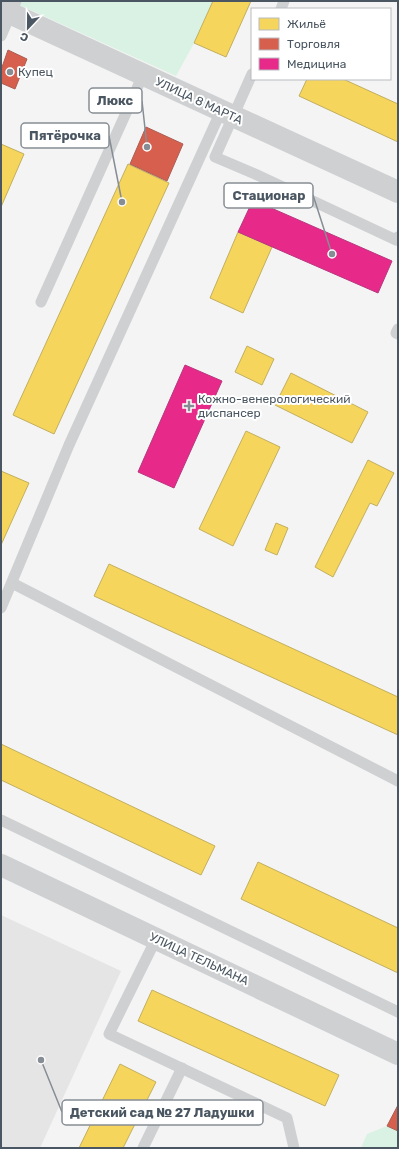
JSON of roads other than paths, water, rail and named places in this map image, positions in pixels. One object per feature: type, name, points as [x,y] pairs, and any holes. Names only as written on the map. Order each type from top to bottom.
[{"type":"street","name":"УЛИЦА 8 МАРТА","points":[[9,8],[143,75],[398,192]]},
{"type":"street","name":"УЛИЦА ТЕЛЬМАНА","points":[[1,865],[398,1054]]},
{"type":"lane","points":[[1,36],[9,8]]},
{"type":"lane","points":[[41,302],[143,75]]},
{"type":"lane","points":[[1,608],[69,445],[227,114],[251,76]]},
{"type":"lane","points":[[227,114],[215,157],[396,240],[398,237]]},
{"type":"lane","points":[[398,328],[396,333],[398,334]]},
{"type":"lane","points":[[12,583],[398,781]]},
{"type":"lane","points":[[1,820],[398,1012]]},
{"type":"lane","points":[[156,939],[109,1034],[287,1118],[294,1148]]},
{"type":"lane","points":[[143,1148],[182,1068]]},
{"type":"place","name":"Купец","points":[[10,72]]},
{"type":"place","name":"Люкс","points":[[147,147]]},
{"type":"place","name":"Пятёрочка","points":[[122,202]]},
{"type":"place","name":"Стационар","points":[[332,254]]},
{"type":"place","name":"Кожно-венерологический диспансер","points":[[189,406]]},
{"type":"place","name":"Детский сад № 27 Ладушки","points":[[41,1060]]}]
